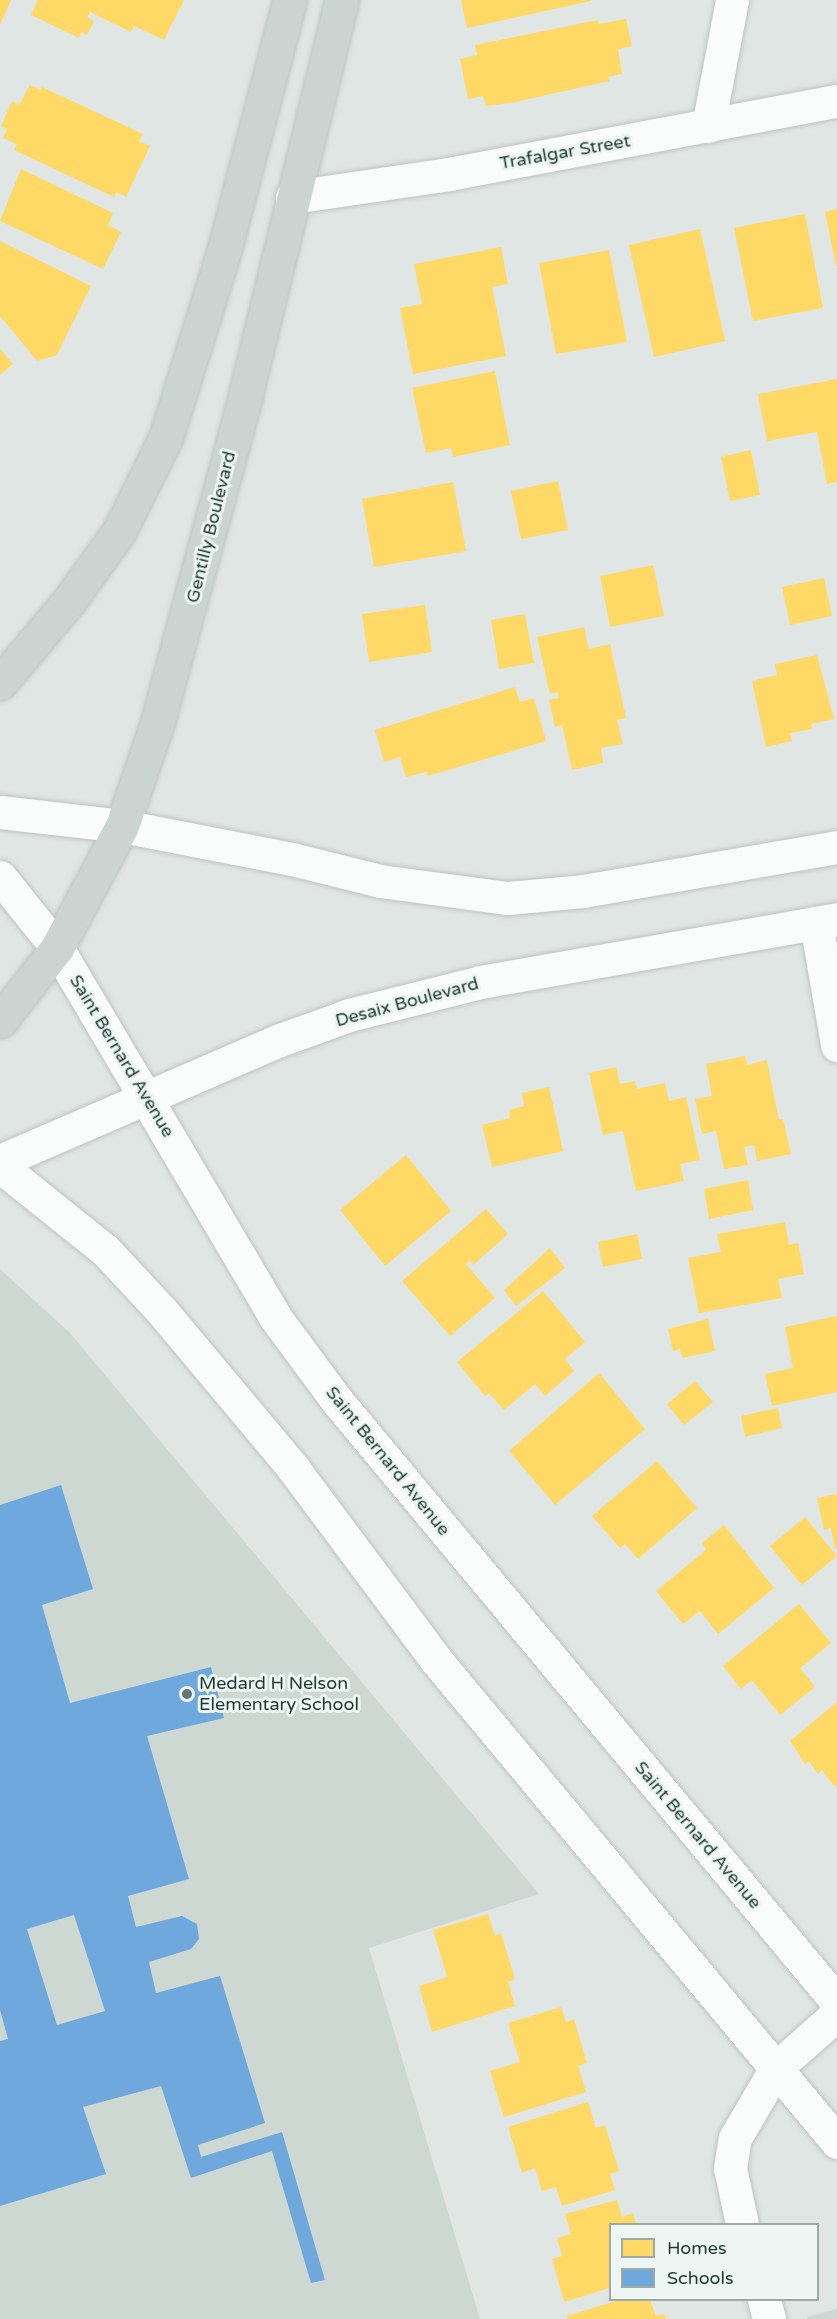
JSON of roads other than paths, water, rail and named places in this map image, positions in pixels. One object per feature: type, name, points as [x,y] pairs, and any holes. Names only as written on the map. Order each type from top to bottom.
[{"type":"main road","points":[[0,683],[69,601],[120,530],[166,437],[225,247],[290,0]]},
{"type":"main road","name":"Gentilly Boulevard","points":[[0,1021],[57,948],[122,826],[187,622],[342,0]]},
{"type":"street","points":[[708,126],[732,0]]},
{"type":"street","name":"Trafalgar Street","points":[[292,197],[449,174],[837,101]]},
{"type":"street","points":[[0,812],[122,826],[292,859],[380,881],[508,898],[583,891],[837,847]]},
{"type":"street","name":"Saint Bernard Avenue","points":[[0,877],[57,948],[275,1317],[338,1402],[837,2002]]},
{"type":"street","points":[[826,921],[837,1045]]},
{"type":"street","name":"Desaix Boulevard","points":[[0,1161],[280,1040],[412,998],[567,965],[826,921]]},
{"type":"street","points":[[0,1166],[105,1250],[161,1311],[293,1468],[436,1660],[837,2142]]},
{"type":"street","points":[[742,2223],[730,2168],[735,2138],[776,2068],[837,2014]]},
{"type":"street","points":[[764,2301],[769,2319]]},
{"type":"place","name":"Medard H Nelson Elementary School","points":[[187,1694]]}]
